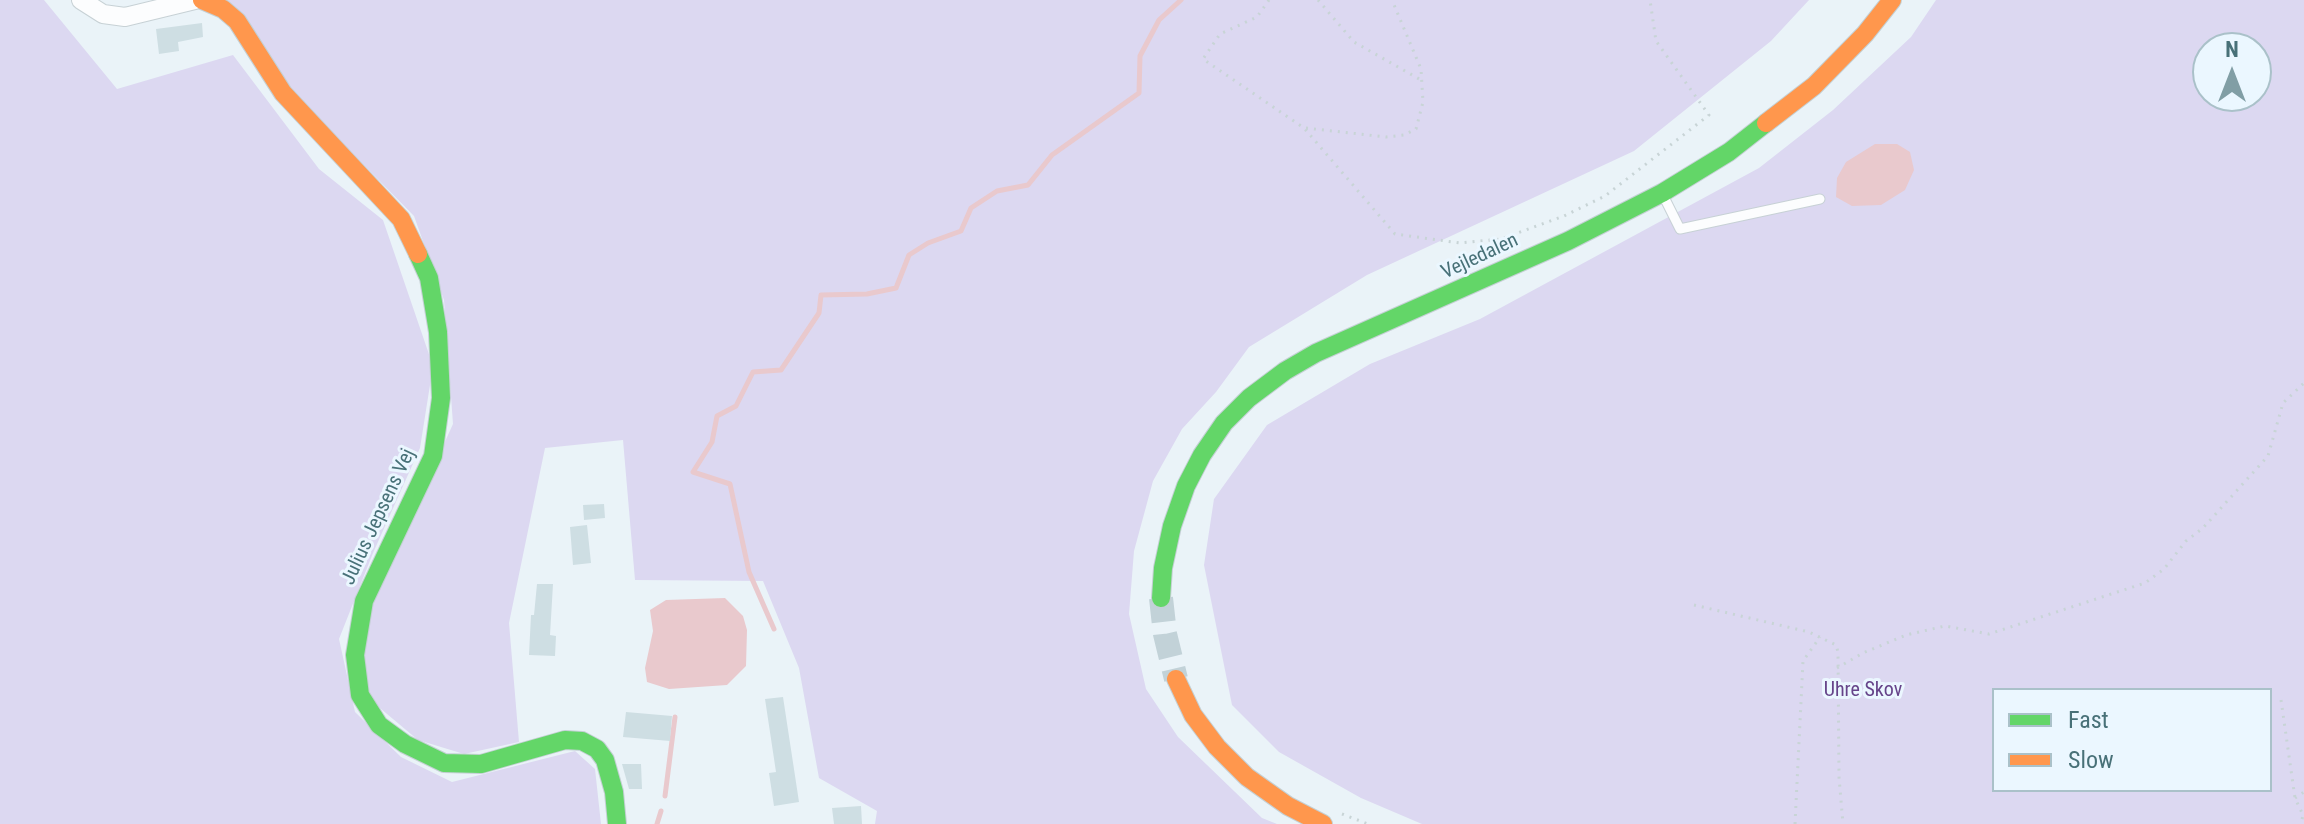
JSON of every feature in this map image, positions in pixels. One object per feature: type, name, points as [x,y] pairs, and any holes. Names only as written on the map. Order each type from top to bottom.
[{"type":"street","points":[[81,0],[103,14],[125,17],[195,0]]},
{"type":"street","name":"Julius Jepsens Vej","points":[[202,0],[223,9],[237,21],[283,93],[401,219],[429,278],[438,332],[441,398],[433,456],[364,601],[355,655],[360,695],[379,725],[405,744],[444,763],[481,764],[565,740],[582,741],[597,749],[605,760],[614,792],[617,824]]},
{"type":"street","name":"Vejledalen","points":[[1161,598],[1163,568],[1172,526],[1186,486],[1224,423],[1249,398],[1316,353],[1568,241],[1662,193],[1729,152],[1814,86],[1865,34],[1892,0]]},
{"type":"street","points":[[1176,679],[1193,715],[1217,747],[1247,777],[1288,806],[1323,824]]},
{"type":"lane","points":[[1662,193],[1680,229],[1820,199]]},
{"type":"path","points":[[1269,0],[1257,17],[1220,34],[1203,59],[1304,128],[1395,234],[1460,243],[1501,239],[1564,216],[1605,196],[1709,115],[1656,41],[1650,0]]},
{"type":"path","points":[[1318,0],[1354,42],[1422,81]]},
{"type":"path","points":[[1304,128],[1386,137],[1404,135],[1416,129],[1423,102],[1421,69],[1392,0]]},
{"type":"path","points":[[1837,668],[1906,635],[1945,626],[1989,634],[2145,583],[2164,569],[2186,541],[2203,528],[2268,456],[2283,403],[2304,383]]},
{"type":"path","points":[[1694,605],[1809,632],[1836,645],[1843,824]]},
{"type":"path","points":[[1795,824],[1803,661],[1820,637]]},
{"type":"path","points":[[2281,700],[2295,798],[2303,815],[2301,824]]},
{"type":"path","points":[[2295,798],[2304,792]]},
{"type":"path","points":[[1342,814],[1368,824]]},
{"type":"green space","points":[[0,0],[44,0],[117,89],[233,55],[319,169],[383,220],[433,366],[420,448],[339,639],[355,712],[401,757],[452,782],[575,751],[595,769],[601,824],[0,824]]},
{"type":"green space","points":[[218,0],[1809,0],[1771,41],[1634,151],[1367,275],[1249,347],[1216,392],[1182,429],[1153,481],[1134,551],[1129,614],[1146,689],[1178,737],[1262,818],[1277,824],[875,824],[877,811],[819,778],[799,668],[763,581],[635,580],[623,440],[545,448],[509,623],[519,742],[464,754],[418,740],[368,698],[364,657],[371,605],[453,424],[444,300],[414,216],[290,90]]},
{"type":"green space","name":"Uhre Skov","points":[[1936,0],[2304,0],[2304,824],[1422,824],[1361,798],[1279,752],[1232,705],[1204,565],[1214,499],[1267,425],[1370,364],[1480,319],[1759,168],[1833,110],[1911,37]]},
{"type":"shaded area","points":[[1875,144],[1897,144],[1910,152],[1914,170],[1905,190],[1881,205],[1852,206],[1836,197],[1837,178],[1846,162]]},
{"type":"shaded area","points":[[725,598],[743,616],[747,630],[746,666],[727,685],[669,689],[647,682],[645,668],[653,631],[650,610],[666,600]]},
{"type":"building","points":[[202,23],[203,37],[178,42],[179,51],[159,54],[156,29]]},
{"type":"building","points":[[604,504],[605,518],[584,520],[583,505]]},
{"type":"building","points":[[587,525],[591,563],[573,565],[570,527]]},
{"type":"building","points":[[537,584],[553,584],[550,635],[556,636],[555,656],[529,655],[531,615],[534,615]]},
{"type":"building","points":[[783,697],[799,802],[774,806],[769,773],[776,772],[765,699]]},
{"type":"building","points":[[626,712],[672,716],[670,741],[623,737]]},
{"type":"building","points":[[622,764],[641,764],[642,789],[629,789]]},
{"type":"building","points":[[861,806],[862,824],[834,824],[832,808]]},
{"type":"waterway","points":[[774,629],[749,572],[730,484],[693,472],[712,442],[717,416],[736,406],[753,372],[781,370],[819,313],[821,295],[867,294],[896,288],[909,255],[928,243],[961,231],[971,208],[997,191],[1028,185],[1052,155],[1139,93],[1140,56],[1159,20],[1181,0]]},
{"type":"waterway","points":[[665,796],[675,717]]},
{"type":"waterway","points":[[657,824],[661,811]]},
{"type":"tunnel","points":[[1161,598],[1165,634],[1176,679]]},
{"type":"traffic: fast","points":[[1161,598],[1163,568],[1172,526],[1186,486],[1224,423],[1249,398],[1316,353],[1568,241],[1662,193],[1729,152],[1766,123]]},
{"type":"traffic: fast","points":[[418,254],[429,278],[438,332],[441,398],[433,456],[364,601],[355,655],[360,695],[379,725],[405,744],[444,763],[481,764],[565,740],[582,741],[597,749],[605,760],[614,792],[617,824]]},
{"type":"traffic: slow","points":[[202,0],[223,9],[237,21],[283,93],[401,219],[418,254]]},
{"type":"traffic: slow","points":[[1766,123],[1814,86],[1865,34],[1892,0]]},
{"type":"traffic: slow","points":[[1176,679],[1193,715],[1217,747],[1247,777],[1288,806],[1323,824]]}]
